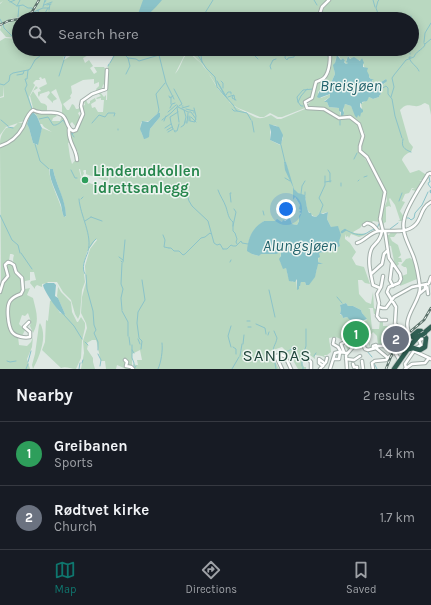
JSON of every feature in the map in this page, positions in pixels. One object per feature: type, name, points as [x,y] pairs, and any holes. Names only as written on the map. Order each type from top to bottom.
[{"type":"highway","points":[[394,369],[423,334],[431,328]]},
{"type":"highway","points":[[411,335],[419,330],[425,337],[426,342],[424,348],[420,350],[412,347]]},
{"type":"highway","points":[[411,335],[414,338],[423,334]]},
{"type":"highway","points":[[411,335],[413,339],[412,347]]},
{"type":"street","points":[[320,12],[322,7],[329,0]]},
{"type":"street","points":[[330,56],[326,75],[324,78],[316,82],[312,98],[305,102],[306,107],[323,108],[338,118],[350,117],[359,123],[364,136],[360,146],[360,151],[367,157],[385,193],[380,219],[382,231],[389,258],[399,272],[401,278],[399,283],[389,287],[387,290],[396,305],[397,310],[395,323],[401,330],[405,340]]},
{"type":"street","points":[[69,129],[73,131],[76,129],[82,118],[84,113],[81,106],[83,100],[106,89],[107,70]]},
{"type":"street","points":[[0,146],[14,138],[28,115],[33,110],[61,114],[64,117],[69,129],[69,140],[76,152],[77,160]]},
{"type":"street","points":[[428,294],[426,285],[414,259],[404,230],[406,213],[429,175]]},
{"type":"street","points":[[357,243],[361,242],[367,236],[382,231],[397,232],[413,227],[417,224],[422,212],[431,202]]},
{"type":"street","points":[[364,225],[370,223],[382,231]]},
{"type":"street","points":[[380,288],[373,285],[370,267],[372,249],[380,240],[382,231]]},
{"type":"street","points":[[371,274],[382,264],[384,254],[388,251]]},
{"type":"street","points":[[0,292],[3,282],[8,276],[5,265],[8,262],[11,262],[16,273],[21,277],[23,289],[22,293],[11,300],[9,305],[8,315],[12,332],[15,335],[26,338],[30,337],[30,332],[24,327],[29,323]]},
{"type":"street","points":[[392,263],[390,280],[393,286]]},
{"type":"street","points":[[383,276],[377,294],[379,306],[376,313],[378,318],[383,321],[386,320]]},
{"type":"street","points":[[373,369],[372,363],[388,358],[411,335],[407,327],[411,311],[419,294],[431,277]]},
{"type":"street","points":[[419,294],[426,285]]},
{"type":"street","points":[[379,306],[386,308],[392,298],[412,287],[426,285]]},
{"type":"street","points":[[334,339],[333,344],[343,352]]},
{"type":"street","points":[[363,345],[366,350],[377,346],[386,346],[389,341]]},
{"type":"street","points":[[330,369],[335,353],[343,352],[353,347],[352,342]]},
{"type":"street","points":[[343,343],[341,344],[346,359],[347,369]]},
{"type":"street","points":[[374,348],[373,346],[376,345]]},
{"type":"street","points":[[374,348],[388,358]]},
{"type":"street","points":[[394,351],[399,359]]},
{"type":"street","points":[[414,351],[430,358],[426,363],[412,364],[405,368],[405,364],[414,351]]},
{"type":"street","points":[[334,359],[339,359],[343,352]]},
{"type":"street","points":[[282,369],[276,356],[285,356],[291,369]]},
{"type":"street","points":[[346,359],[354,360],[360,356]]},
{"type":"street","points":[[320,369],[326,362],[327,358]]},
{"type":"street","points":[[308,359],[311,362],[311,369]]},
{"type":"street","points":[[323,362],[318,359],[319,363],[323,366]]},
{"type":"street","points":[[125,360],[127,362],[126,367],[131,367],[132,369]]},
{"type":"street","points":[[362,361],[363,369]]},
{"type":"street","points":[[353,364],[354,367],[357,367],[357,369]]},
{"type":"green space","points":[[0,0],[37,0],[31,12],[12,12],[12,19],[0,24],[0,4],[3,1],[0,3]]},
{"type":"green space","points":[[40,0],[327,0],[321,6],[319,12],[34,12]]},
{"type":"green space","points":[[331,0],[431,0],[431,115],[429,105],[425,103],[418,106],[407,105],[400,110],[409,142],[413,147],[411,152],[405,155],[402,160],[410,173],[419,170],[425,174],[425,177],[422,180],[419,180],[422,181],[416,191],[412,190],[415,189],[412,188],[409,193],[405,194],[402,201],[405,202],[400,211],[404,217],[403,221],[398,221],[400,220],[395,205],[390,198],[389,199],[391,207],[386,207],[386,222],[384,223],[383,229],[381,215],[387,201],[386,192],[361,149],[365,134],[359,121],[350,116],[342,117],[344,114],[345,104],[351,106],[354,112],[359,115],[362,109],[361,103],[369,97],[373,99],[379,97],[381,94],[379,91],[386,79],[373,85],[372,79],[366,72],[361,58],[361,61],[351,59],[348,56],[419,56],[419,12],[323,12]]},
{"type":"green space","points":[[12,21],[12,37],[6,37],[0,30],[1,26]]},
{"type":"green space","points":[[5,38],[12,38],[12,56],[64,56],[64,60],[70,56],[87,56],[83,58],[85,63],[89,60],[93,66],[90,68],[94,74],[97,72],[94,67],[104,67],[106,70],[105,83],[102,88],[97,91],[96,89],[99,86],[99,82],[94,84],[94,79],[83,80],[71,86],[71,98],[63,104],[67,110],[69,110],[72,104],[76,109],[80,107],[82,110],[78,113],[81,119],[76,127],[72,122],[70,124],[72,130],[62,113],[62,105],[56,89],[51,92],[57,99],[53,101],[53,103],[47,97],[50,93],[49,91],[40,94],[39,97],[38,92],[41,91],[39,88],[47,84],[45,78],[42,79],[41,77],[39,78],[40,80],[36,80],[33,83],[35,85],[29,97],[32,109],[24,121],[6,127],[0,135],[0,98],[4,97],[3,86],[3,96],[0,97],[0,41]]},
{"type":"green space","points":[[113,56],[184,56],[175,74],[185,56],[192,56],[208,72],[204,66],[194,56],[329,56],[326,76],[317,81],[312,97],[305,103],[305,108],[282,117],[278,117],[270,113],[264,117],[260,117],[233,105],[237,108],[258,118],[263,118],[271,115],[277,119],[281,119],[305,109],[323,109],[339,119],[350,117],[358,122],[362,137],[359,149],[379,181],[384,191],[384,196],[381,203],[382,207],[380,222],[373,221],[371,223],[363,224],[360,228],[353,232],[366,234],[365,235],[359,237],[351,234],[349,238],[348,236],[346,237],[345,234],[345,239],[350,243],[356,252],[352,258],[356,265],[364,267],[370,284],[365,283],[362,280],[358,280],[359,294],[366,302],[371,304],[373,292],[374,308],[377,310],[376,314],[374,314],[373,308],[368,308],[370,309],[372,329],[379,329],[380,321],[383,321],[383,326],[390,326],[399,335],[394,338],[395,341],[392,339],[389,340],[396,334],[391,329],[386,330],[383,334],[388,341],[387,344],[378,345],[377,336],[373,332],[368,338],[370,348],[367,337],[363,336],[362,329],[354,323],[352,324],[351,330],[347,330],[343,334],[346,341],[352,346],[348,351],[342,340],[336,337],[329,338],[331,352],[324,355],[326,358],[315,355],[315,359],[310,355],[307,355],[307,358],[304,359],[302,363],[306,369],[298,369],[294,362],[294,355],[290,355],[282,347],[267,352],[270,361],[276,363],[279,369],[133,369],[134,364],[138,365],[137,360],[142,360],[140,350],[132,354],[132,369],[126,369],[117,365],[116,369],[106,369],[105,361],[101,361],[96,340],[92,340],[87,343],[87,349],[93,358],[95,369],[81,369],[84,353],[83,341],[87,328],[81,313],[82,297],[86,282],[85,266],[90,249],[97,240],[96,239],[87,252],[83,266],[85,282],[82,290],[80,314],[78,319],[71,300],[63,292],[57,282],[47,282],[48,283],[42,284],[42,287],[37,285],[35,289],[30,283],[31,281],[36,280],[34,272],[30,272],[30,280],[25,281],[23,287],[22,277],[14,266],[14,255],[12,254],[10,254],[9,261],[4,265],[7,276],[1,286],[0,147],[6,145],[16,137],[31,112],[54,113],[57,116],[53,118],[52,121],[60,121],[62,116],[68,127],[70,142],[68,143],[72,164],[78,157],[78,152],[70,141],[70,131],[75,131],[84,115],[82,106],[85,105],[84,101],[86,100],[88,104],[95,98],[96,101],[91,104],[92,108],[95,107],[98,112],[103,112],[104,100],[101,100],[101,98],[96,98],[101,96],[98,93],[100,92],[104,97],[106,95],[107,100],[108,66]],"holes":[[[35,113],[40,124],[52,132],[42,128],[37,145],[33,143],[27,124],[30,114]],[[158,113],[160,117],[150,129],[149,135],[145,139],[141,131],[141,122],[149,121]],[[270,126],[277,126],[283,138],[280,145],[270,140]],[[284,162],[286,162],[291,181]],[[49,169],[53,169],[66,211],[65,217],[51,181]],[[80,169],[82,178],[84,173],[83,171],[86,170],[86,174],[91,176],[99,175],[96,177],[105,181],[108,180],[109,176],[107,171],[110,174],[109,184],[112,184],[114,187],[103,188],[84,181],[84,183],[82,182]],[[293,187],[296,192],[305,195],[307,207],[313,216],[316,217],[319,214],[328,212],[327,219],[331,227],[338,227],[340,233],[339,242],[335,250],[327,245],[323,252],[319,253],[318,262],[322,264],[317,264],[316,273],[313,279],[306,285],[305,282],[301,282],[299,289],[297,289],[296,279],[293,282],[290,279],[286,268],[283,267],[280,261],[281,252],[260,254],[259,256],[252,254],[248,248],[252,233],[264,221],[269,222],[278,220],[282,222],[288,218],[291,212],[290,218],[292,224],[297,225],[301,208],[295,197],[293,197]],[[346,303],[348,306],[353,306],[361,310],[367,320],[359,323],[347,317],[343,318],[342,315],[340,315],[340,305]]]},
{"type":"green space","points":[[332,56],[339,56],[336,58],[334,70],[335,74],[331,83],[327,84],[327,86],[324,85],[318,92],[321,98],[331,94],[330,97],[324,101],[327,102],[329,107],[339,108],[341,117],[338,117],[327,109],[308,107],[307,105],[313,99],[317,83],[323,81],[328,76],[331,69]]},
{"type":"green space","points":[[339,56],[348,56],[346,61],[348,63],[346,64],[343,58],[341,60]]},
{"type":"green space","points":[[33,91],[41,103],[47,106],[47,111],[39,111],[33,108],[30,96]]},
{"type":"green space","points":[[18,123],[23,124],[17,134],[0,145],[1,136],[6,128],[14,127]]},
{"type":"green space","points":[[391,232],[397,233],[394,237],[390,237],[392,241],[398,245],[401,255],[398,258],[401,258],[402,262],[398,262],[399,264],[397,266],[395,266],[391,246],[387,245],[386,235],[389,235]]},
{"type":"green space","points":[[410,258],[414,261],[417,279],[400,286],[402,276],[407,274],[406,267],[401,265],[406,259]]},
{"type":"green space","points":[[9,263],[12,264],[15,272],[21,278],[22,291],[12,298],[7,305],[11,331],[18,337],[19,345],[27,346],[33,337],[32,347],[27,359],[30,369],[0,369],[0,295],[4,283],[8,278],[6,265]]},
{"type":"green space","points":[[56,283],[61,292],[71,302],[72,312],[77,322],[81,317],[85,323],[81,358],[76,369],[65,367],[61,368],[42,350],[45,342],[46,320],[48,321],[50,301],[52,300],[60,313],[65,314],[57,296],[58,287]]},
{"type":"green space","points":[[30,288],[27,295],[33,298],[37,320],[33,333],[30,326],[31,322],[28,313],[25,316],[22,315],[19,324],[25,330],[22,336],[16,334],[10,326],[8,312],[9,304],[25,289]]},
{"type":"green space","points":[[40,323],[43,341],[40,353],[33,369],[32,365]]},
{"type":"water","points":[[143,0],[162,0],[151,12],[139,12]]},
{"type":"water","name":"Breisjøen","points":[[337,56],[341,60],[343,58],[346,64],[348,63],[346,62],[348,56],[350,59],[354,57],[360,61],[362,58],[364,63],[363,67],[368,68],[367,71],[369,77],[374,79],[372,80],[373,85],[386,79],[387,81],[381,86],[381,90],[379,91],[381,94],[379,97],[373,99],[369,97],[367,101],[362,102],[362,104],[360,103],[360,107],[363,112],[361,113],[360,117],[358,115],[357,118],[351,106],[345,104],[343,117],[341,116],[339,108],[329,107],[327,102],[324,102],[330,97],[330,94],[319,98],[317,97],[322,86],[327,86],[326,84],[331,83],[335,74],[333,65]]},
{"type":"water","points":[[32,112],[37,117],[42,128],[38,145],[33,143],[27,124]]},
{"type":"water","points":[[160,113],[160,117],[150,129],[149,137],[144,139],[140,129],[142,121],[148,122]]},
{"type":"water","points":[[269,124],[279,127],[283,135],[281,145],[270,140],[271,132]]},
{"type":"water","name":"Alungsjøen","points":[[284,162],[286,162],[294,189],[298,193],[305,195],[309,213],[316,217],[320,213],[323,214],[328,212],[327,219],[331,227],[338,226],[341,235],[339,242],[340,246],[336,248],[335,251],[332,247],[327,245],[323,252],[319,253],[320,257],[318,258],[318,262],[323,264],[318,264],[315,277],[309,285],[306,285],[305,282],[301,282],[299,289],[297,290],[297,279],[295,282],[289,281],[286,268],[283,269],[279,259],[281,252],[277,254],[261,254],[259,256],[247,251],[251,234],[256,227],[264,221],[275,221],[277,219],[282,222],[283,220],[285,221],[288,219],[292,211],[290,218],[292,224],[297,225],[299,221],[299,216],[301,213],[299,212],[301,210],[299,209],[300,205],[295,197],[293,200],[293,187],[285,170]]},
{"type":"water","points":[[50,169],[53,169],[66,210],[66,216],[64,217],[52,182]]},
{"type":"water","points":[[46,283],[54,283],[56,285],[55,296],[58,298],[65,314],[64,315],[55,306],[46,292],[43,285]]},
{"type":"water","points":[[346,303],[348,306],[353,306],[361,310],[367,319],[359,322],[350,320],[347,317],[343,318],[340,314],[340,305]]},
{"type":"waterway","points":[[8,0],[17,6],[23,5],[28,8],[32,8],[33,10]]},
{"type":"waterway","points":[[10,2],[15,0]]},
{"type":"waterway","points":[[17,6],[20,0]]},
{"type":"waterway","points":[[43,7],[45,0]]},
{"type":"waterway","points":[[206,12],[213,0]]},
{"type":"waterway","points":[[314,0],[317,5]]},
{"type":"waterway","points":[[373,0],[375,7]]},
{"type":"waterway","points":[[377,12],[376,8],[379,0]]},
{"type":"waterway","points":[[44,5],[52,2]]},
{"type":"waterway","points":[[49,10],[50,4]]},
{"type":"waterway","points":[[47,5],[51,4]]},
{"type":"waterway","points":[[18,12],[19,6]]},
{"type":"waterway","points":[[46,12],[48,8]]},
{"type":"waterway","points":[[38,10],[49,8]]},
{"type":"waterway","points":[[34,12],[38,10],[38,12]]},
{"type":"waterway","points":[[0,19],[2,23]]},
{"type":"waterway","points":[[424,42],[425,33],[431,23]]},
{"type":"waterway","points":[[3,24],[4,28],[12,36]]},
{"type":"waterway","points":[[425,44],[431,39]]},
{"type":"waterway","points":[[419,50],[425,45],[424,43]]},
{"type":"waterway","points":[[32,109],[25,89],[27,85],[25,79],[27,79],[28,70],[40,56]]},
{"type":"waterway","points":[[110,63],[114,56]]},
{"type":"waterway","points":[[126,56],[130,66],[126,74]]},
{"type":"waterway","points":[[128,58],[139,61],[156,56]]},
{"type":"waterway","points":[[159,56],[166,83],[174,99]]},
{"type":"waterway","points":[[198,56],[206,68],[215,77],[217,87],[234,106]]},
{"type":"waterway","points":[[201,56],[202,62]]},
{"type":"waterway","points":[[255,56],[258,59]]},
{"type":"waterway","points":[[285,56],[287,60],[288,58],[294,56]]},
{"type":"waterway","points":[[391,97],[394,87],[392,78],[406,60],[414,56]]},
{"type":"waterway","points":[[411,57],[409,57],[419,71]]},
{"type":"waterway","points":[[271,69],[270,66],[273,60],[276,59]]},
{"type":"waterway","points":[[59,76],[64,60]]},
{"type":"waterway","points":[[0,84],[4,85],[9,81],[10,75],[13,73],[28,70]]},
{"type":"waterway","points":[[17,75],[23,74],[24,71]]},
{"type":"waterway","points":[[217,81],[227,98]]},
{"type":"waterway","points":[[221,81],[223,83],[223,88]]},
{"type":"waterway","points":[[158,113],[159,110],[156,94],[165,83]]},
{"type":"waterway","points":[[218,83],[225,96]]},
{"type":"waterway","points":[[381,89],[386,86],[388,88],[388,94],[392,99],[395,116],[402,138]]},
{"type":"waterway","points":[[174,89],[182,104],[179,106]]},
{"type":"waterway","points":[[303,106],[301,106],[298,102],[307,89]]},
{"type":"waterway","points":[[298,102],[297,97],[303,90],[313,89]]},
{"type":"waterway","points":[[226,95],[228,92],[231,92],[231,94]]},
{"type":"waterway","points":[[228,97],[234,95],[235,100]]},
{"type":"waterway","points":[[169,96],[170,98],[173,96]]},
{"type":"waterway","points":[[233,96],[232,98],[236,100]]},
{"type":"waterway","points":[[171,97],[171,104]]},
{"type":"waterway","points":[[170,108],[172,104],[175,103]]},
{"type":"waterway","points":[[168,112],[176,105]]},
{"type":"waterway","points":[[177,105],[178,107],[191,112],[196,119]]},
{"type":"waterway","points":[[182,108],[189,106]]},
{"type":"waterway","points":[[177,107],[179,122]]},
{"type":"waterway","points":[[171,113],[177,107]]},
{"type":"waterway","points":[[234,107],[237,111],[247,113],[251,120]]},
{"type":"waterway","points":[[190,117],[190,121],[195,122],[196,116],[194,108]]},
{"type":"waterway","points":[[186,109],[194,111]]},
{"type":"waterway","points":[[232,109],[237,111]]},
{"type":"waterway","points":[[181,127],[184,125],[186,117],[184,110]]},
{"type":"waterway","points":[[173,129],[170,117],[178,112]]},
{"type":"waterway","points":[[92,123],[99,115],[105,117],[108,113],[115,113],[114,116]]},
{"type":"waterway","points":[[162,120],[171,113]]},
{"type":"waterway","points":[[187,123],[188,113]]},
{"type":"waterway","points":[[79,127],[84,115]]},
{"type":"waterway","points":[[164,121],[166,116]]},
{"type":"waterway","points":[[189,116],[189,121]]},
{"type":"waterway","points":[[39,119],[48,117],[53,125],[59,124],[63,120],[68,128]]},
{"type":"waterway","points":[[191,117],[196,122]]},
{"type":"waterway","points":[[340,119],[340,125]]},
{"type":"waterway","points":[[1,120],[8,126]]},
{"type":"waterway","points":[[252,121],[254,132]]},
{"type":"waterway","points":[[165,128],[171,124]]},
{"type":"waterway","points":[[175,131],[177,131],[179,124]]},
{"type":"waterway","points":[[8,127],[13,128]]},
{"type":"waterway","points":[[167,130],[172,127]]},
{"type":"waterway","points":[[168,132],[173,129]]},
{"type":"waterway","points":[[70,131],[74,137]]},
{"type":"waterway","points":[[72,134],[76,131]]},
{"type":"waterway","points":[[403,139],[402,144],[411,152]]},
{"type":"waterway","points":[[35,144],[40,161],[49,169]]},
{"type":"waterway","points":[[281,145],[285,162]]},
{"type":"waterway","points":[[354,159],[357,153]]},
{"type":"waterway","points":[[71,170],[75,178],[77,178]]},
{"type":"waterway","points":[[328,170],[330,173],[330,182]]},
{"type":"waterway","points":[[320,213],[323,205],[319,198],[325,185],[325,176]]},
{"type":"waterway","points":[[429,177],[430,182],[428,184],[431,188]]},
{"type":"waterway","points":[[285,178],[290,181]]},
{"type":"waterway","points":[[301,194],[302,186],[305,181]]},
{"type":"waterway","points":[[325,182],[331,181]]},
{"type":"waterway","points":[[185,188],[192,206],[208,221],[214,243],[217,245],[220,244],[223,249]]},
{"type":"waterway","points":[[218,190],[229,217],[233,222],[233,231],[237,239],[237,244]]},
{"type":"waterway","points":[[407,218],[411,220],[414,218],[415,213],[422,205],[428,192]]},
{"type":"waterway","points":[[231,193],[231,202]]},
{"type":"waterway","points":[[399,201],[402,193]]},
{"type":"waterway","points":[[79,199],[88,232],[88,251]]},
{"type":"waterway","points":[[233,226],[236,212],[234,209]]},
{"type":"waterway","points":[[263,211],[264,215]]},
{"type":"waterway","points":[[0,215],[12,240],[18,245],[20,253]]},
{"type":"waterway","points":[[91,217],[102,221]]},
{"type":"waterway","points":[[85,221],[91,217]]},
{"type":"waterway","points":[[377,228],[380,222]]},
{"type":"waterway","points":[[390,229],[398,223]]},
{"type":"waterway","points":[[346,230],[361,235],[375,229]]},
{"type":"waterway","points":[[169,248],[174,251],[179,251],[183,255],[201,238],[210,233],[211,234]]},
{"type":"waterway","points":[[163,235],[165,240],[164,247],[169,248]]},
{"type":"waterway","points":[[89,248],[96,239]]},
{"type":"waterway","points":[[123,262],[125,240]]},
{"type":"waterway","points":[[223,249],[227,249],[231,245],[236,246],[241,241],[242,243],[248,244]]},
{"type":"waterway","points":[[85,274],[83,266],[88,252]]},
{"type":"waterway","points":[[21,253],[32,269]]},
{"type":"waterway","points":[[119,257],[123,260]]},
{"type":"waterway","points":[[122,263],[122,310]]},
{"type":"waterway","points":[[86,275],[87,289],[96,330],[94,333],[98,342],[98,350]]},
{"type":"waterway","points":[[141,349],[142,341],[139,338],[137,323],[138,312],[145,300],[142,280]]},
{"type":"waterway","points":[[269,290],[275,317]]},
{"type":"waterway","points":[[337,297],[342,303]]},
{"type":"waterway","points":[[122,311],[128,322],[128,336]]},
{"type":"waterway","points":[[64,315],[74,326],[82,339]]},
{"type":"waterway","points":[[360,322],[363,335]]},
{"type":"waterway","points":[[256,324],[265,328],[266,334]]},
{"type":"waterway","points":[[231,326],[228,336],[231,347]]},
{"type":"waterway","points":[[303,355],[306,346],[306,329]]},
{"type":"waterway","points":[[274,331],[277,338],[273,349],[274,356]]},
{"type":"waterway","points":[[243,344],[244,335]]},
{"type":"waterway","points":[[129,337],[130,345]]},
{"type":"waterway","points":[[138,339],[140,344]]},
{"type":"waterway","points":[[358,340],[357,342],[361,345]]},
{"type":"waterway","points":[[85,342],[88,345]]},
{"type":"waterway","points":[[158,369],[162,356],[162,343]]},
{"type":"waterway","points":[[240,356],[242,344]]},
{"type":"waterway","points":[[132,345],[132,350],[134,353]]},
{"type":"waterway","points":[[233,347],[236,349],[236,354]]},
{"type":"waterway","points":[[286,352],[292,349],[292,347]]},
{"type":"waterway","points":[[132,350],[134,368]]},
{"type":"waterway","points":[[28,362],[31,351]]},
{"type":"waterway","points":[[367,351],[372,357]]},
{"type":"waterway","points":[[258,353],[258,360]]},
{"type":"waterway","points":[[98,354],[101,360],[100,366]]},
{"type":"waterway","points":[[232,369],[239,357]]},
{"type":"waterway","points":[[302,366],[303,360]]},
{"type":"waterway","points":[[7,361],[16,361]]},
{"type":"waterway","points":[[79,369],[80,363]]},
{"type":"waterway","points":[[275,363],[276,369]]},
{"type":"waterway","points":[[374,363],[377,369]]},
{"type":"waterway","points":[[26,369],[28,364]]},
{"type":"railway","points":[[32,12],[39,0]]},
{"type":"railway","points":[[0,25],[12,20]]},
{"type":"railway","points":[[411,331],[424,320],[431,308]]},
{"type":"railway","points":[[386,369],[392,354]]},
{"type":"place","name":"Linderudkollen idrettsanlegg","points":[[85,180]]},
{"type":"place","name":"Greibanen","points":[[356,334]]},
{"type":"place","name":"Rødtvet kirke","points":[[396,339]]},
{"type":"district","name":"SANDÅS","points":[[277,355]]}]
